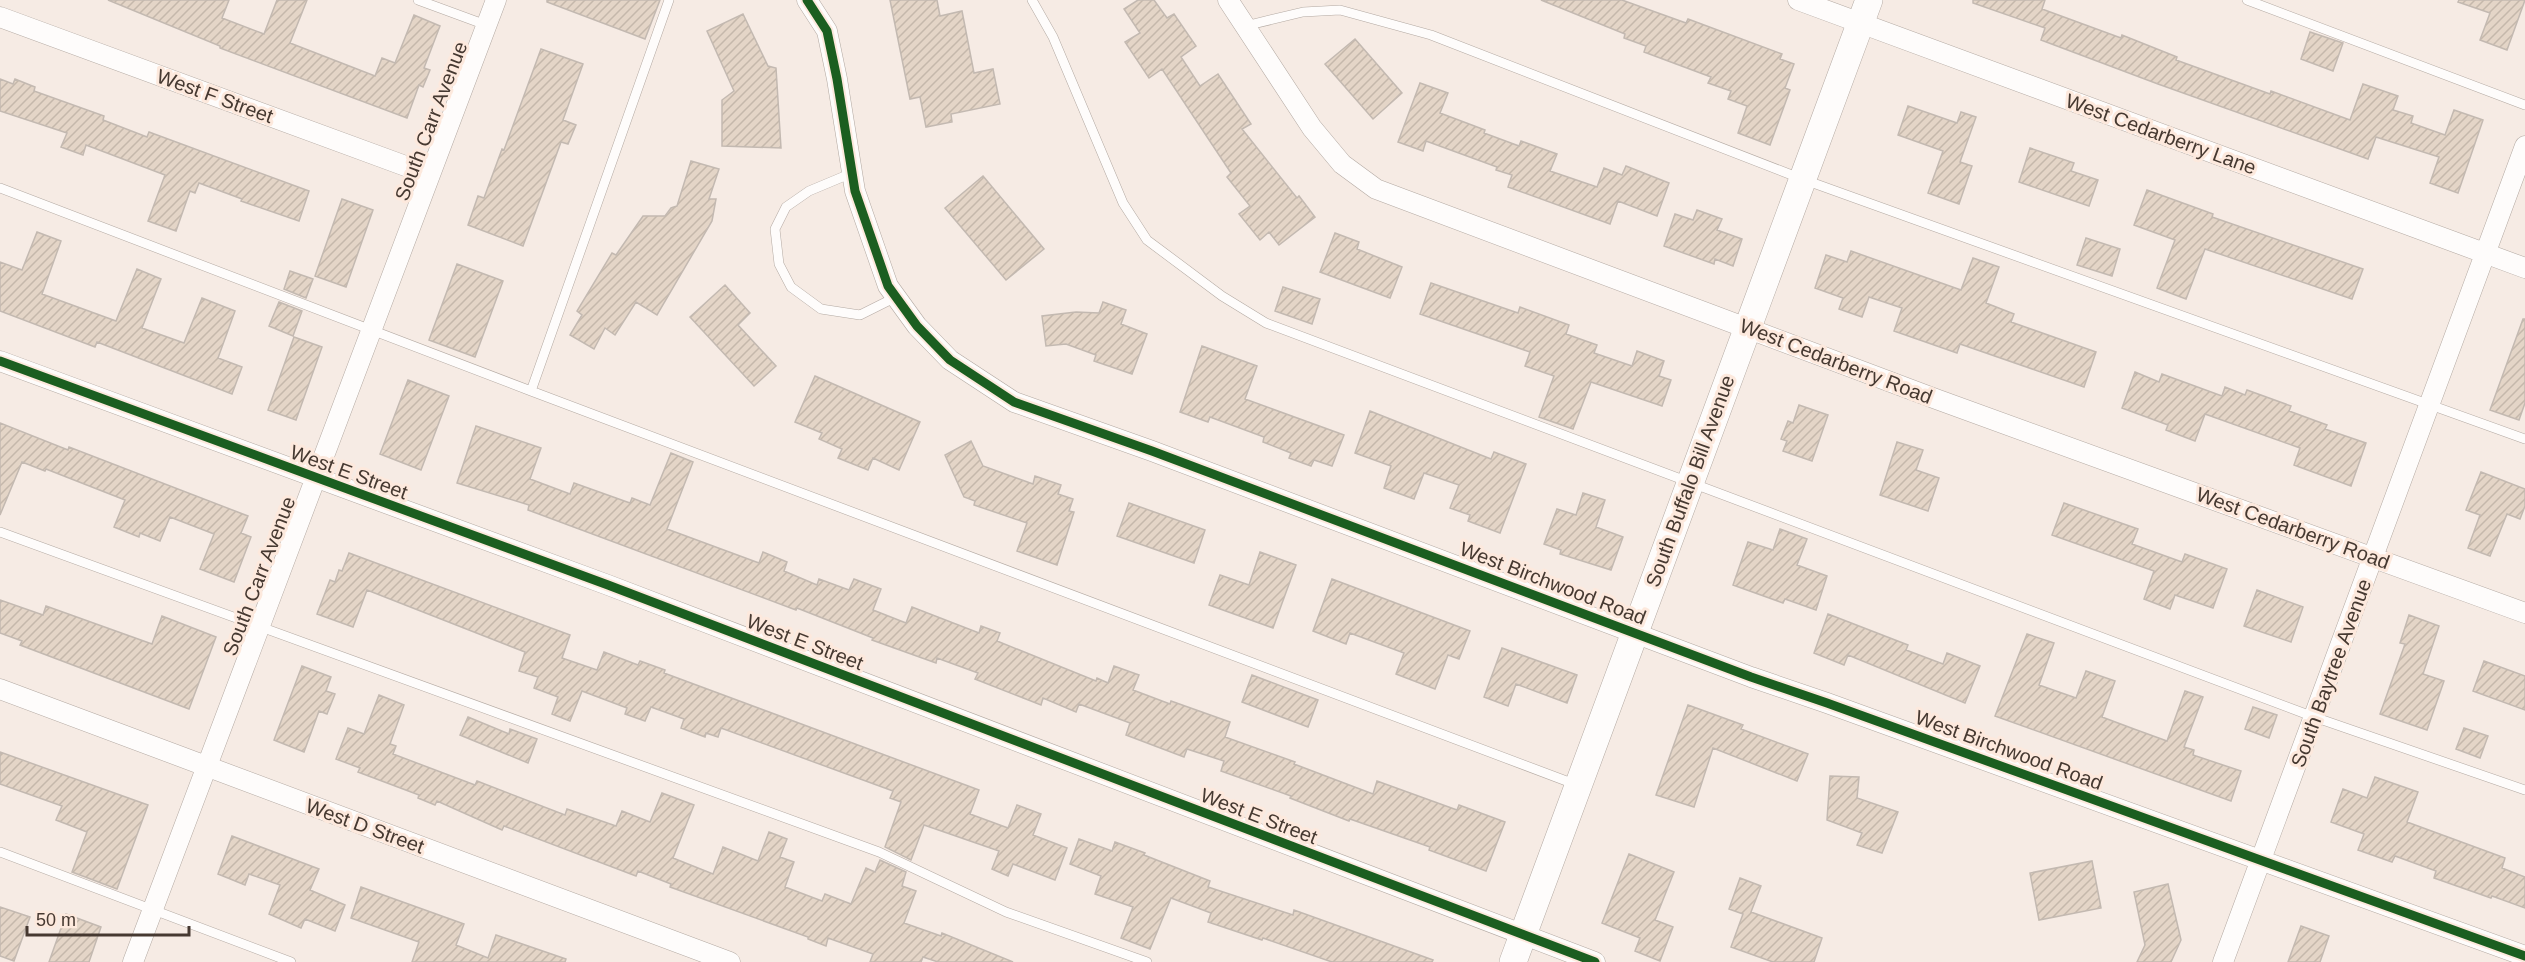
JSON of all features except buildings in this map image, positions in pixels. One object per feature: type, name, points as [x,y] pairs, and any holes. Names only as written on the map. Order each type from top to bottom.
[{"type":"main road","name":"South Buffalo Bill Avenue","points":[[1513,962],[1864,12]]},
{"type":"street","name":"South Carr Avenue","points":[[133,962],[495,0]]},
{"type":"street","name":"West Birchwood Road","points":[[807,0],[827,31],[855,191],[888,286],[917,326],[950,360],[1014,402],[1152,451],[1634,633],[2525,956]]},
{"type":"street","name":"West Cedarberry Road","points":[[1228,0],[1312,128],[1342,164],[1376,189],[1747,328],[2525,613]]},
{"type":"street","name":"West Cedarberry Lane","points":[[1798,0],[1864,12],[2525,268]]},
{"type":"street","name":"West F Street","points":[[0,16],[430,175]]},
{"type":"street","name":"South Baytree Avenue","points":[[2223,962],[2525,146]]},
{"type":"street","name":"West E Street","points":[[0,361],[315,479],[608,585],[1595,962]]},
{"type":"street","name":"West D Street","points":[[0,689],[730,962]]},
{"type":"lane","points":[[418,0],[486,25]]},
{"type":"lane","points":[[531,391],[669,0]]},
{"type":"lane","points":[[1032,0],[1053,38],[1123,203],[1147,240],[1222,296],[1266,323],[2314,717],[2525,790]]},
{"type":"lane","points":[[2247,0],[2525,105]]},
{"type":"lane","points":[[1245,26],[1303,12],[1340,10],[1431,35],[1802,179],[2525,439]]},
{"type":"lane","points":[[852,173],[809,191],[786,207],[775,229],[778,264],[790,287],[821,309],[860,315],[896,297]]},
{"type":"lane","points":[[0,188],[531,391],[1578,785]]},
{"type":"lane","points":[[0,532],[879,852],[1006,912],[1147,962]]},
{"type":"lane","points":[[0,852],[291,962]]},
{"type":"cycle path","points":[[807,0],[827,31],[855,191],[888,286],[917,326],[950,360],[1014,402],[1152,451],[1751,677],[2525,956]]},
{"type":"cycle path","points":[[0,361],[608,585],[1595,962]]}]
